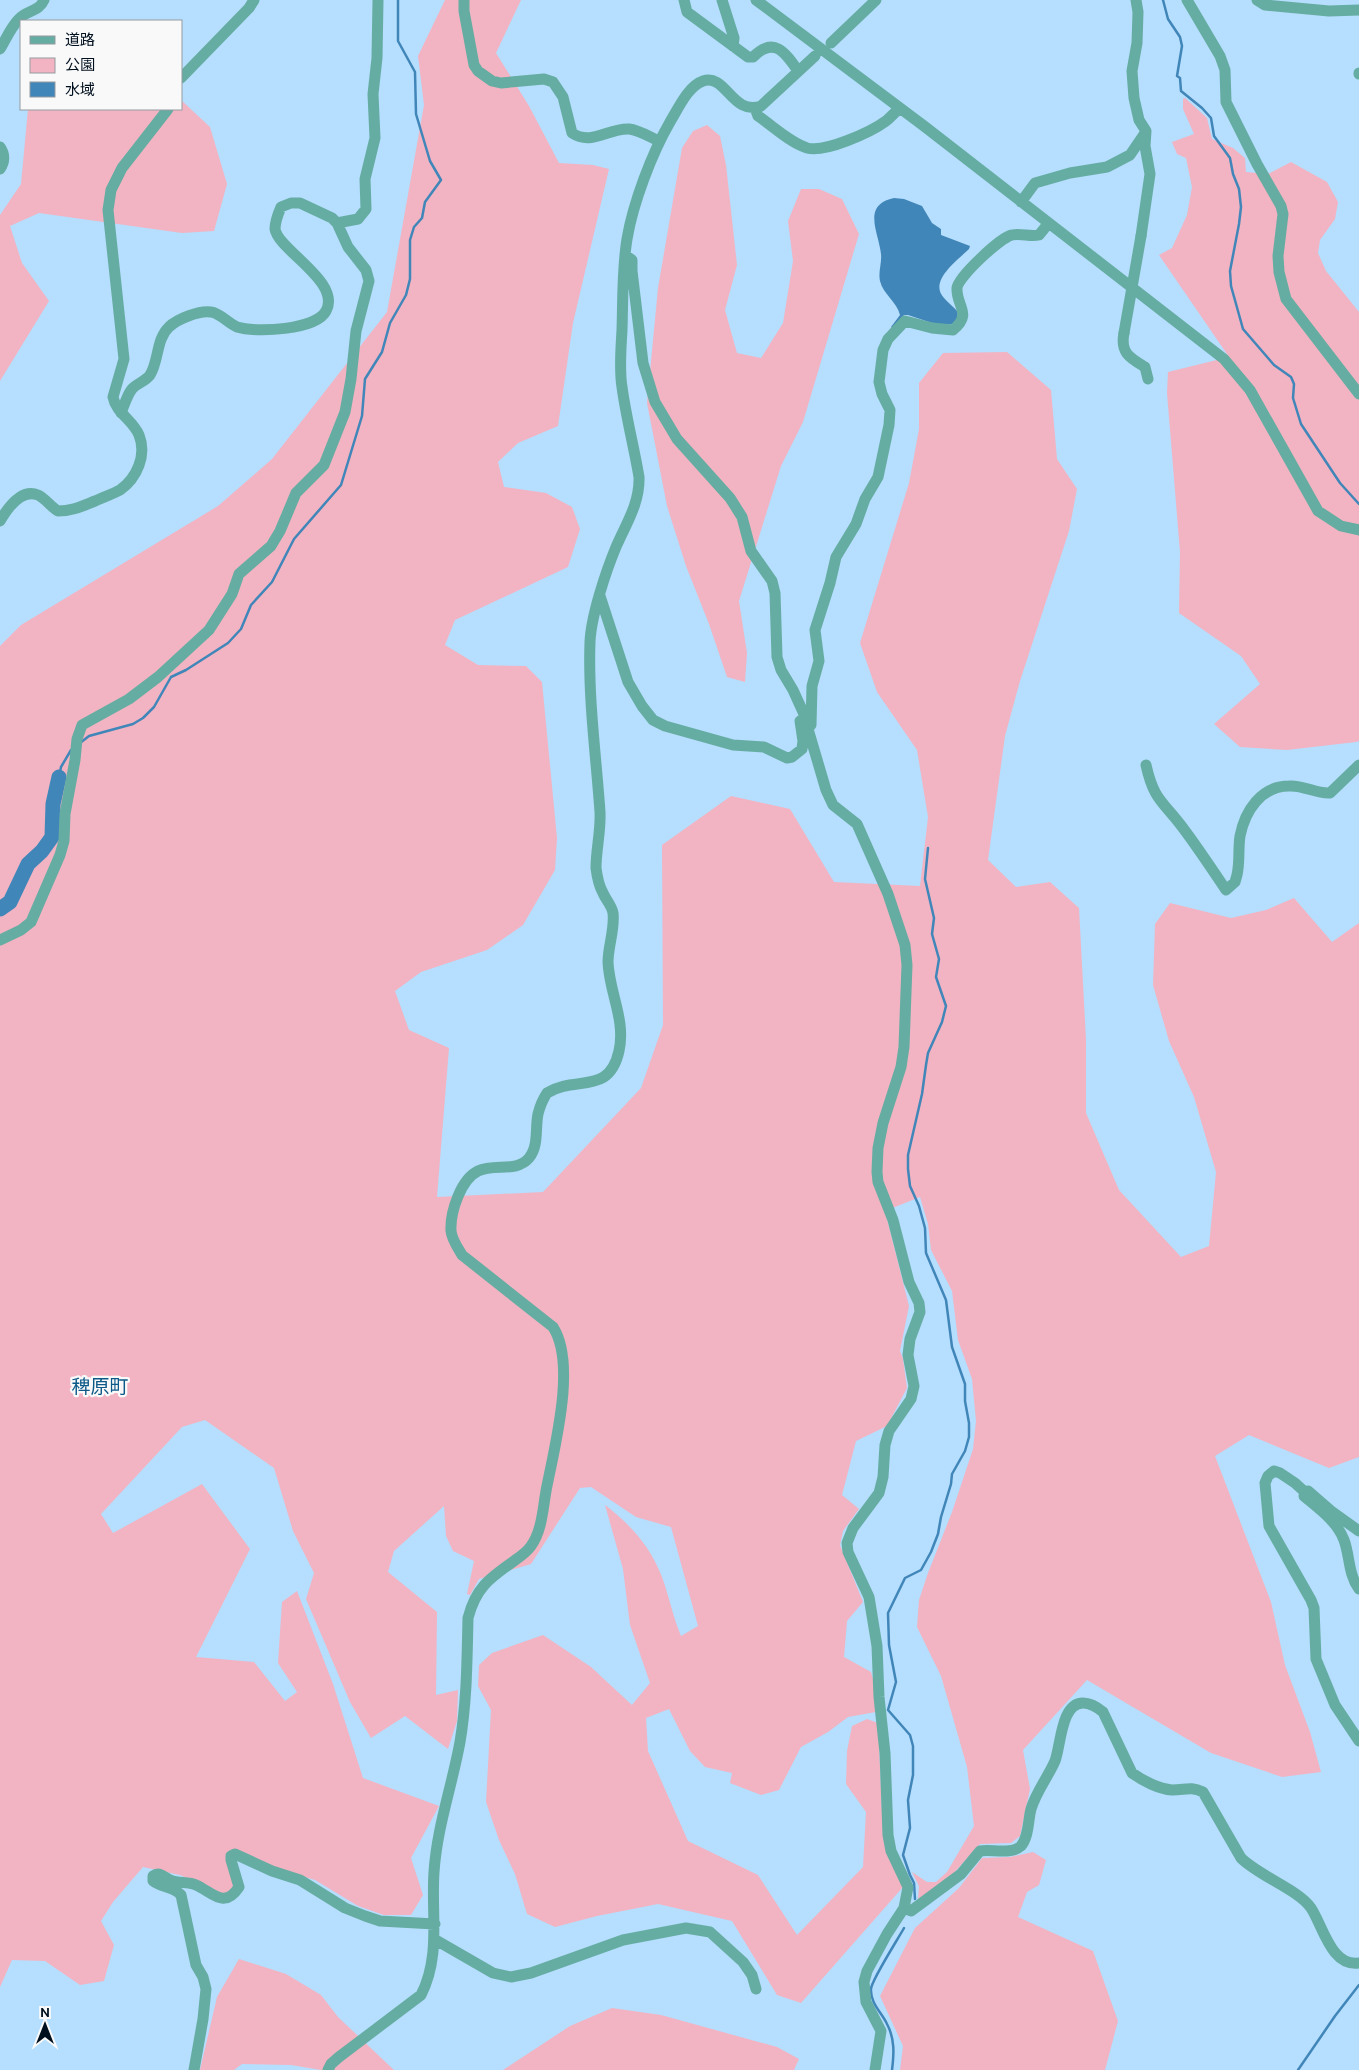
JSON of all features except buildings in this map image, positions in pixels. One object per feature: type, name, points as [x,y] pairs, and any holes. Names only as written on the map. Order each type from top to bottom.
[{"type":"street","points":[[0,49],[21,16],[34,11],[41,6],[44,0]]},
{"type":"street","points":[[182,77],[249,8],[254,0]]},
{"type":"street","points":[[337,224],[358,219],[366,209],[364,179],[375,138],[372,94],[378,58],[378,0]]},
{"type":"street","points":[[464,0],[464,11],[474,65],[484,77],[501,83],[544,79],[553,82],[563,97],[572,133],[579,138],[598,137],[630,129],[659,141]]},
{"type":"street","points":[[684,0],[687,12],[748,57],[753,57],[761,49],[767,47],[780,49],[787,55],[798,71]]},
{"type":"street","points":[[722,0],[734,38],[733,46]]},
{"type":"street","points":[[756,0],[900,108],[1224,359],[1250,390],[1318,511],[1341,526],[1359,530]]},
{"type":"street","points":[[830,43],[876,0]]},
{"type":"street","points":[[1136,0],[1138,12],[1137,43],[1132,71],[1134,98],[1139,120],[1146,131],[1145,146],[1150,174],[1122,344],[1123,349],[1145,368],[1148,379]]},
{"type":"street","points":[[1187,0],[1220,56],[1225,70],[1226,102],[1257,164],[1281,206],[1283,214],[1278,256],[1279,272],[1286,299],[1359,394]]},
{"type":"street","points":[[1257,0],[1265,5],[1329,11],[1359,10]]},
{"type":"street","points":[[328,2070],[331,2064],[339,2057],[421,1995],[430,1971],[434,1939],[434,1872],[438,1840],[464,1715],[468,1618],[478,1591],[488,1580],[526,1552],[536,1536],[560,1420],[563,1382],[562,1349],[559,1337],[553,1327],[462,1255],[454,1241],[452,1231],[454,1212],[463,1186],[471,1176],[480,1170],[518,1166],[530,1156],[534,1148],[538,1114],[547,1093],[563,1086],[592,1083],[604,1078],[614,1065],[619,1050],[621,1027],[610,984],[608,962],[613,911],[602,892],[596,868],[600,813],[594,753],[590,640],[600,595],[615,550],[637,502],[640,489],[621,387],[627,238],[642,186],[659,141],[687,95],[702,81],[711,80],[719,83],[737,102],[746,108],[761,106],[815,56]]},
{"type":"street","points":[[754,108],[758,116],[800,145],[818,149],[828,148],[885,122],[900,108]]},
{"type":"street","points":[[0,521],[13,502],[28,494],[38,495],[52,508],[65,511],[74,510],[119,490],[129,482],[141,460],[142,445],[135,429],[121,413],[113,397],[124,359],[109,227],[109,199],[116,177],[167,110]]},
{"type":"street","points":[[1021,202],[1035,183],[1070,173],[1107,167],[1130,155],[1146,131]]},
{"type":"street","points":[[0,147],[4,163],[0,170]]},
{"type":"street","points":[[0,940],[22,930],[31,922],[60,855],[64,841],[65,814],[76,746],[79,730],[82,725],[129,699],[158,676],[209,630],[232,594],[239,574],[270,546],[280,531],[296,493],[324,465],[345,412],[351,379],[356,331],[369,281],[366,270],[348,247],[332,218],[300,203],[291,203],[281,207],[276,218],[275,230],[281,242],[316,275],[328,296],[328,310],[322,317],[296,327],[263,329],[245,329],[235,326],[213,312],[204,312],[177,321],[164,333],[149,376],[131,390],[121,413]]},
{"type":"street","points":[[811,735],[812,686],[819,661],[815,630],[836,557],[856,524],[865,499],[878,477],[889,425],[890,410],[882,394],[879,382],[883,350],[888,339],[904,320],[932,328],[953,330],[963,320],[962,305],[957,288],[958,282],[964,274],[1003,239],[1011,235],[1039,235],[1048,224]]},
{"type":"street","points":[[625,255],[632,260],[643,363],[655,402],[677,439],[730,498],[742,517],[751,551],[772,582],[776,593],[777,657],[781,670],[803,712],[826,790],[833,805],[857,824],[888,894],[905,945],[904,1047],[901,1067],[883,1123],[878,1148],[877,1172],[878,1182],[893,1220],[909,1282],[919,1303],[920,1312],[910,1339],[908,1355],[914,1386],[911,1399],[889,1431],[885,1445],[883,1477],[879,1493],[853,1528],[847,1543],[848,1552],[869,1597],[877,1646],[879,1697],[885,1753],[888,1835],[891,1851],[908,1887],[904,1908],[887,1934],[867,1971],[864,1982],[866,2002],[881,2031],[875,2070]]},
{"type":"street","points":[[600,595],[628,682],[653,720],[665,726],[733,745],[764,747],[787,758],[792,757],[802,749],[800,719],[803,712]]},
{"type":"street","points":[[1146,765],[1150,785],[1158,800],[1182,827],[1226,890],[1235,882],[1242,826],[1248,813],[1260,796],[1271,788],[1286,785],[1300,786],[1322,794],[1330,793],[1359,765]]},
{"type":"street","points":[[1359,1589],[1350,1569],[1346,1548],[1338,1528],[1304,1496],[1306,1494],[1280,1473],[1274,1471],[1268,1476],[1265,1483],[1269,1526],[1311,1600],[1314,1608],[1316,1659],[1335,1705],[1359,1740]]},
{"type":"street","points":[[1306,1494],[1308,1491],[1330,1511],[1359,1531]]},
{"type":"street","points":[[904,1908],[911,1911],[961,1874],[980,1851],[1004,1851],[1021,1846],[1025,1840],[1032,1808],[1055,1759],[1066,1715],[1072,1706],[1088,1703],[1103,1712],[1132,1773],[1165,1789],[1193,1787],[1203,1792],[1241,1858],[1250,1867],[1306,1902],[1334,1951],[1349,1963],[1359,1963]]},
{"type":"street","points":[[194,2070],[204,2019],[206,1990],[203,1977],[196,1965],[181,1895],[176,1890],[153,1881],[153,1876],[156,1874],[160,1874],[174,1882],[196,1885],[214,1897],[228,1898],[235,1894],[239,1887],[231,1860],[231,1856],[235,1854],[272,1871],[300,1880],[345,1908],[365,1916],[380,1921],[434,1924]]},
{"type":"street","points":[[434,1939],[493,1973],[511,1977],[531,1973],[623,1940],[686,1928],[710,1932],[743,1962],[752,1975],[756,1989]]},
{"type":"green space","points":[[445,0],[521,0],[496,53],[529,106],[559,163],[593,165],[609,169],[573,323],[558,426],[518,443],[498,462],[504,487],[546,493],[572,507],[580,529],[568,567],[455,620],[445,645],[478,665],[526,666],[542,682],[557,838],[555,870],[523,925],[487,950],[421,972],[395,991],[409,1030],[449,1048],[437,1197],[543,1192],[641,1088],[663,1025],[662,845],[731,796],[790,809],[834,882],[920,886],[928,817],[917,750],[877,692],[860,643],[909,483],[919,429],[919,383],[943,353],[1007,352],[1051,390],[1057,459],[1077,489],[1069,531],[1020,681],[1005,736],[988,860],[1016,887],[1050,882],[1079,908],[1086,1040],[1086,1113],[1119,1190],[1181,1257],[1209,1246],[1216,1172],[1194,1097],[1169,1041],[1153,985],[1155,924],[1170,903],[1231,918],[1266,910],[1294,898],[1332,942],[1359,923],[1359,1457],[1329,1468],[1249,1435],[1215,1456],[1271,1602],[1285,1665],[1310,1732],[1321,1772],[1282,1777],[1211,1753],[1087,1680],[1023,1750],[1030,1789],[1020,1836],[1011,1843],[980,1844],[952,1875],[918,1900],[919,1886],[912,1872],[927,1882],[936,1882],[947,1872],[974,1826],[967,1767],[941,1676],[917,1627],[919,1600],[973,1449],[976,1421],[972,1379],[958,1340],[952,1291],[931,1250],[928,1224],[920,1197],[885,1211],[909,1306],[900,1351],[907,1388],[887,1426],[856,1441],[842,1495],[859,1509],[843,1531],[840,1545],[863,1602],[847,1621],[844,1657],[871,1672],[875,1686],[876,1712],[848,1717],[828,1732],[801,1747],[779,1790],[761,1795],[730,1783],[732,1773],[705,1767],[690,1751],[669,1709],[646,1718],[648,1751],[688,1841],[758,1875],[797,1935],[863,1867],[866,1812],[846,1784],[847,1751],[852,1726],[867,1719],[878,1723],[883,1834],[903,1887],[801,2003],[777,1995],[732,1921],[658,1904],[597,1916],[555,1927],[527,1914],[515,1874],[499,1840],[486,1802],[491,1710],[478,1686],[479,1665],[492,1653],[543,1635],[591,1667],[632,1705],[650,1683],[630,1625],[623,1569],[605,1505],[631,1528],[652,1555],[662,1577],[681,1636],[698,1626],[671,1527],[636,1517],[591,1487],[580,1488],[531,1564],[479,1579],[470,1595],[467,1594],[474,1561],[453,1551],[446,1536],[444,1506],[394,1551],[388,1572],[437,1612],[436,1695],[458,1690],[457,1721],[448,1749],[405,1716],[371,1738],[350,1702],[306,1599],[314,1573],[293,1531],[274,1468],[205,1420],[182,1427],[101,1514],[113,1533],[202,1484],[250,1549],[196,1657],[254,1662],[285,1701],[297,1692],[278,1663],[282,1602],[297,1591],[333,1684],[363,1778],[439,1806],[411,1858],[423,1895],[411,1915],[384,1915],[358,1906],[315,1880],[274,1868],[233,1850],[233,1891],[223,1894],[180,1875],[143,1867],[113,1902],[101,1921],[114,1945],[104,1981],[80,1985],[45,1961],[12,1960],[0,1987],[0,646],[21,625],[218,506],[272,459],[387,312],[424,105],[418,56]]},
{"type":"green space","points":[[1185,98],[1207,118],[1212,139],[1233,148],[1245,158],[1246,172],[1268,174],[1291,162],[1327,182],[1338,202],[1335,219],[1320,240],[1318,253],[1326,271],[1359,312],[1359,741],[1356,742],[1287,750],[1240,747],[1214,724],[1260,684],[1241,656],[1179,613],[1180,552],[1167,393],[1168,372],[1229,357],[1159,255],[1172,248],[1187,215],[1192,187],[1186,158],[1177,154],[1172,142],[1194,134],[1183,109],[1183,99]]},
{"type":"green space","points":[[182,101],[210,127],[227,184],[214,231],[182,233],[39,213],[10,226],[22,263],[49,301],[0,381],[0,215],[21,184],[28,110],[182,110]]},
{"type":"green space","points":[[707,125],[720,136],[726,165],[737,265],[725,310],[737,353],[761,358],[783,323],[793,261],[788,221],[801,189],[819,189],[842,199],[859,234],[803,422],[781,466],[739,601],[747,653],[745,682],[727,677],[686,566],[667,506],[647,403],[658,288],[682,148],[693,131]]},
{"type":"green space","points":[[1033,1852],[1046,1860],[1039,1885],[1027,1892],[1018,1917],[1093,1951],[1118,2021],[1105,2070],[900,2070],[903,2046],[880,1996],[915,1928],[959,1888],[982,1858],[1010,1857]]},
{"type":"green space","points":[[239,1959],[286,1974],[321,1995],[338,2017],[394,2070],[321,2070],[291,2065],[242,2064],[234,2070],[200,2070],[217,1997]]},
{"type":"green space","points":[[612,2008],[661,2015],[777,2047],[799,2059],[794,2070],[503,2070],[570,2026]]},
{"type":"water","points":[[894,198],[904,199],[922,206],[932,223],[941,229],[941,235],[970,246],[946,271],[940,285],[940,291],[944,298],[958,312],[957,319],[953,324],[935,324],[904,315],[893,329],[891,327],[900,315],[880,281],[881,254],[874,221],[878,207]]},
{"type":"waterway","points":[[80,743],[89,736],[133,724],[143,718],[154,707],[171,677],[186,670],[228,643],[241,629],[251,605],[272,582],[294,539],[341,485],[362,416],[365,379],[382,352],[390,323],[406,295],[410,279],[410,240],[414,227],[422,218],[425,202],[441,180],[430,161],[416,114],[415,72],[398,41],[398,0]]},
{"type":"waterway","points":[[1163,0],[1168,19],[1180,37],[1182,46],[1177,76],[1180,78],[1181,91],[1211,118],[1214,136],[1230,158],[1233,174],[1239,189],[1241,207],[1230,271],[1231,286],[1243,329],[1274,365],[1291,377],[1294,384],[1293,398],[1301,424],[1340,483],[1359,504]]},
{"type":"waterway","points":[[59,777],[61,767],[71,750]]},
{"type":"waterway","points":[[0,909],[10,902],[28,864],[42,851],[52,837],[53,804],[59,777]]},
{"type":"waterway","points":[[915,1899],[914,1883],[903,1855],[910,1828],[908,1800],[913,1775],[913,1746],[910,1735],[888,1710],[896,1682],[889,1645],[888,1613],[905,1578],[921,1570],[931,1552],[938,1534],[952,1474],[965,1451],[969,1437],[965,1384],[952,1347],[946,1300],[926,1253],[925,1228],[919,1206],[910,1186],[908,1169],[908,1155],[922,1094],[928,1053],[942,1022],[946,1006],[936,977],[939,959],[932,934],[934,918],[925,879],[928,848]]},
{"type":"waterway","points":[[892,2070],[893,2041],[890,2030],[872,1999],[871,1989],[880,1969],[904,1928]]},
{"type":"waterway","points":[[1298,2070],[1359,1985]]},
{"type":"district","name":"稗原町","points":[[100,1388]]}]
